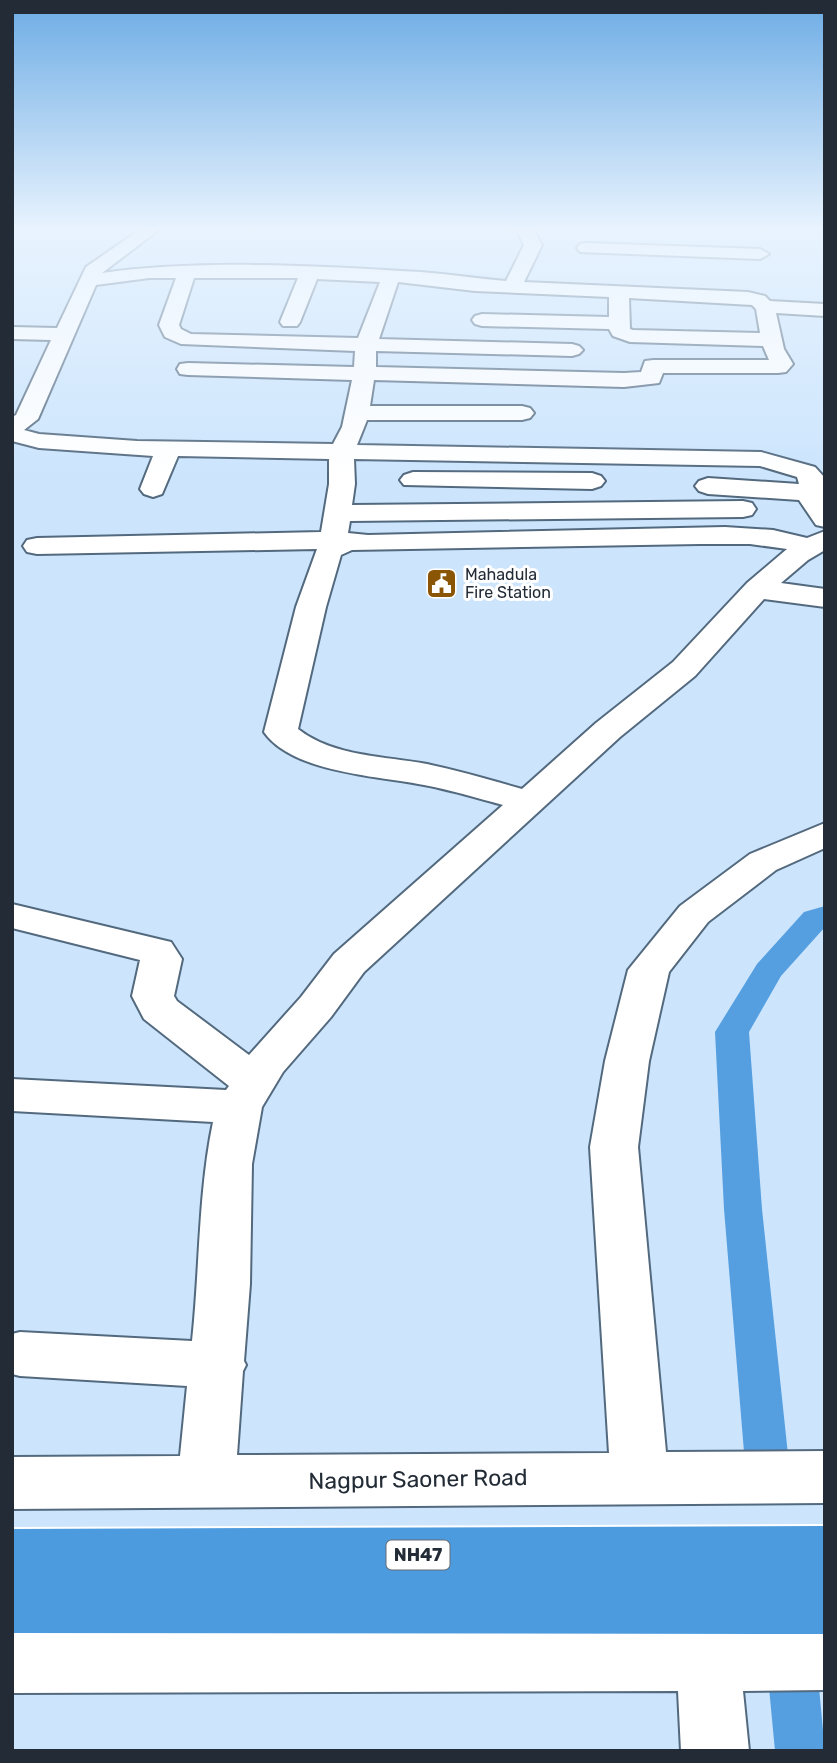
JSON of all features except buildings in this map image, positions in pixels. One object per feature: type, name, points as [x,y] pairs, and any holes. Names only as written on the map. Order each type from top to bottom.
[{"type":"highway","name":"NH47","points":[[12,1557],[825,1554]]},
{"type":"highway","points":[[12,1603],[825,1604]]},
{"type":"street","points":[[12,427],[26,419],[75,311]]},
{"type":"street","points":[[174,311],[169,325],[172,333],[179,338],[366,345],[459,327],[542,322],[620,323]]},
{"type":"street","points":[[290,322],[294,311]]},
{"type":"street","points":[[378,311],[366,345],[365,372],[355,420],[341,452],[339,532],[329,551],[311,607],[281,732],[290,742],[319,753],[429,775],[527,802]]},
{"type":"street","points":[[459,327],[465,311]]},
{"type":"street","points":[[542,322],[544,311]]},
{"type":"street","points":[[620,311],[620,332],[630,336],[772,341]]},
{"type":"street","points":[[709,311],[715,337]]},
{"type":"street","points":[[645,380],[651,378],[653,366],[778,367],[782,364],[772,341],[766,311]]},
{"type":"street","points":[[459,327],[572,350]]},
{"type":"street","points":[[12,333],[63,334]]},
{"type":"street","points":[[615,345],[772,341],[797,334]]},
{"type":"street","points":[[188,369],[719,383]]},
{"type":"street","points":[[355,420],[522,413]]},
{"type":"street","points":[[355,420],[542,429]]},
{"type":"street","points":[[12,434],[58,443],[168,449],[341,452],[760,447],[806,472],[811,478],[811,493],[818,511],[816,544],[757,589],[684,669],[608,730],[349,962],[316,1007],[267,1062],[247,1095],[228,1164],[219,1365],[206,1482]]},
{"type":"street","points":[[153,489],[168,449]]},
{"type":"street","points":[[414,480],[616,482]]},
{"type":"street","points":[[682,484],[811,493]]},
{"type":"street","points":[[37,546],[743,509]]},
{"type":"street","points":[[339,532],[771,538],[816,544]]},
{"type":"street","points":[[757,589],[825,598]]},
{"type":"street","points":[[639,1477],[614,1146],[628,1061],[649,970],[694,914],[763,862],[825,834]]},
{"type":"street","points":[[12,916],[157,951],[161,958],[153,996],[159,1009],[247,1095]]},
{"type":"street","points":[[12,1095],[247,1095]]},
{"type":"street","points":[[20,1354],[219,1365]]},
{"type":"street","name":"Nagpur Saoner Road","points":[[12,1483],[825,1477]]},
{"type":"street","points":[[12,1662],[825,1659]]},
{"type":"street","points":[[708,1661],[715,1751]]},
{"type":"waterway","points":[[767,1464],[743,1209],[732,1032],[768,971],[815,919],[825,915]]},
{"type":"waterway","points":[[793,1677],[801,1751]]},
{"type":"place","name":"Mahadula Fire Station","points":[[442,583]]}]
